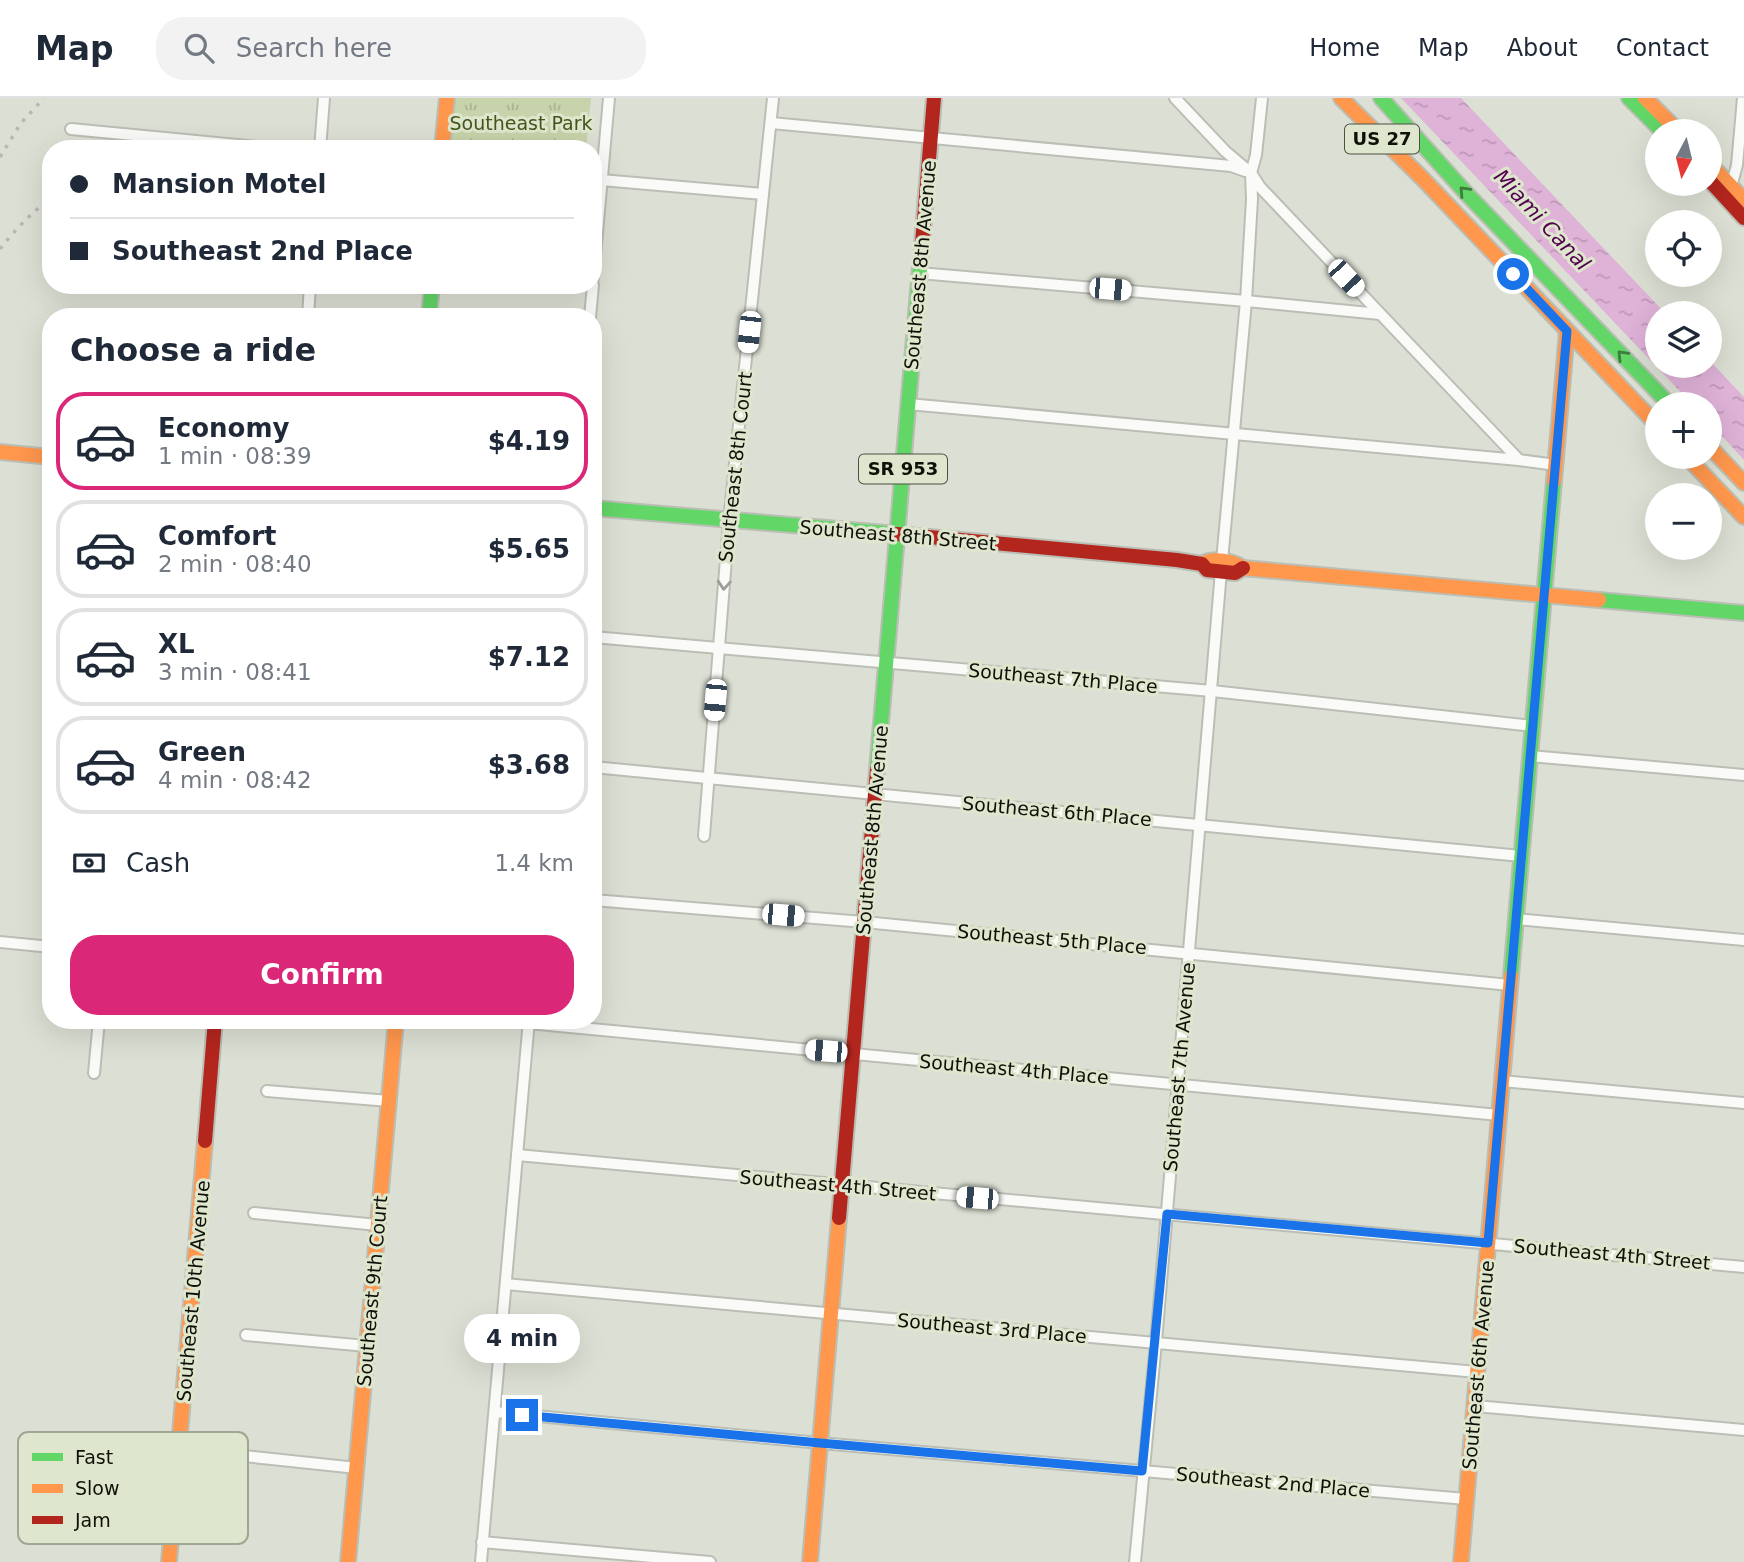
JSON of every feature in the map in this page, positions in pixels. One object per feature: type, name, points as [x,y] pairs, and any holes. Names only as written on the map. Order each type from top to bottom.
[{"type":"main road","points":[[443,140],[447,98]]},
{"type":"main road","name":"Southeast 8th Avenue","points":[[810,1562],[934,98]]},
{"type":"main road","name":"US 27","points":[[1341,98],[1423,179],[1645,412]]},
{"type":"main road","points":[[1354,98],[1423,179]]},
{"type":"main road","name":"US 27","points":[[1381,98],[1466,193],[1657,392]]},
{"type":"main road","points":[[1629,98],[1650,119]]},
{"type":"main road","points":[[1645,98],[1666,119]]},
{"type":"main road","points":[[1722,177],[1744,200]]},
{"type":"main road","points":[[1722,194],[1744,218]]},
{"type":"main road","name":"Southeast 6th Avenue","points":[[1461,1562],[1567,331]]},
{"type":"main road","points":[[0,452],[42,456]]},
{"type":"main road","points":[[1722,460],[1744,483]]},
{"type":"main road","points":[[1698,469],[1744,517]]},
{"type":"main road","name":"Southeast 8th Street","points":[[602,509],[1202,564],[1208,560],[1222,566],[1236,563],[1243,568],[1744,613]]},
{"type":"main road","name":"Southeast 10th Avenue","points":[[180,1432],[214,1029]]},
{"type":"main road","name":"Southeast 9th Court","points":[[348,1562],[395,1029]]},
{"type":"main road","name":"Southeast 10th Avenue","points":[[169,1562],[171,1544]]},
{"type":"street","points":[[321,140],[324,98]]},
{"type":"street","points":[[602,170],[609,98]]},
{"type":"street","name":"Southeast 8th Court","points":[[704,836],[729,521],[773,98]]},
{"type":"street","points":[[1175,98],[1251,173],[1260,187],[1519,460]]},
{"type":"street","name":"Southeast 7th Avenue","points":[[1135,1562],[1246,300],[1251,173],[1256,155],[1262,98]]},
{"type":"street","points":[[1731,187],[1737,165],[1743,98]]},
{"type":"street","points":[[771,122],[1231,166],[1251,173]]},
{"type":"street","points":[[71,129],[185,140]]},
{"type":"street","points":[[602,180],[763,194]]},
{"type":"street","points":[[919,273],[1380,314]]},
{"type":"street","points":[[908,404],[1556,465]]},
{"type":"street","name":"Southeast 7th Place","points":[[602,638],[1212,691],[1533,726]]},
{"type":"street","points":[[1530,756],[1744,775]]},
{"type":"street","name":"Southeast 6th Place","points":[[602,768],[1521,856]]},
{"type":"street","name":"Southeast 5th Place","points":[[602,901],[864,922],[1510,985]]},
{"type":"street","points":[[1516,919],[1744,940]]},
{"type":"street","points":[[0,942],[42,946]]},
{"type":"street","points":[[94,1073],[98,1029]]},
{"type":"street","points":[[481,1562],[527,1029]]},
{"type":"street","name":"Southeast 4th Place","points":[[599,1029],[1499,1115]]},
{"type":"street","points":[[1502,1081],[1744,1103]]},
{"type":"street","points":[[267,1091],[389,1101]]},
{"type":"street","name":"Southeast 4th Street","points":[[517,1155],[1744,1267]]},
{"type":"street","points":[[254,1213],[379,1225]]},
{"type":"street","name":"Southeast 3rd Place","points":[[506,1284],[1477,1372]]},
{"type":"street","points":[[246,1335],[368,1346]]},
{"type":"street","points":[[1475,1406],[1744,1430]]},
{"type":"street","name":"Southeast 2nd Place","points":[[495,1412],[1466,1499]]},
{"type":"street","points":[[248,1456],[357,1468]]},
{"type":"street","points":[[482,1542],[710,1562]]},
{"type":"green space","name":"Southeast Park","points":[[455,98],[591,98],[587,140],[452,140]]},
{"type":"water","name":"Miami Canal","points":[[1401,98],[1461,98],[1654,301],[1645,301],[1645,355]]},
{"type":"water","points":[[1722,374],[1744,397],[1744,460],[1722,436],[1722,392],[1681,392],[1667,378],[1722,378]]},
{"type":"railway","points":[[0,157],[21,123],[44,98]]},
{"type":"railway","points":[[0,249],[42,206]]},
{"type":"traffic: fast","points":[[1381,98],[1466,193],[1657,392]]},
{"type":"traffic: fast","points":[[1629,98],[1650,119]]},
{"type":"traffic: fast","points":[[877,770],[922,244]]},
{"type":"traffic: fast","points":[[430,308],[431,294]]},
{"type":"traffic: fast","points":[[1511,976],[1554,481]]},
{"type":"traffic: fast","points":[[602,509],[897,534]]},
{"type":"traffic: fast","points":[[1599,600],[1744,613]]},
{"type":"traffic: slow","points":[[443,140],[447,98]]},
{"type":"traffic: slow","points":[[1341,98],[1423,179],[1645,412]]},
{"type":"traffic: slow","points":[[1645,98],[1666,119]]},
{"type":"traffic: slow","points":[[1722,177],[1744,200]]},
{"type":"traffic: slow","points":[[1554,481],[1567,331]]},
{"type":"traffic: slow","points":[[0,452],[42,456]]},
{"type":"traffic: slow","points":[[1722,460],[1744,483]]},
{"type":"traffic: slow","points":[[1698,469],[1744,517]]},
{"type":"traffic: slow","points":[[1202,564],[1223,561],[1243,568],[1599,600]]},
{"type":"traffic: slow","points":[[1461,1562],[1511,976]]},
{"type":"traffic: slow","points":[[348,1562],[395,1029]]},
{"type":"traffic: slow","points":[[180,1432],[205,1141]]},
{"type":"traffic: slow","points":[[810,1562],[839,1218]]},
{"type":"traffic: slow","points":[[169,1562],[171,1544]]},
{"type":"traffic: jam","points":[[922,244],[934,98]]},
{"type":"traffic: jam","points":[[1722,194],[1744,218]]},
{"type":"traffic: jam","points":[[897,534],[1177,560],[1202,564],[1207,570],[1235,573],[1243,568]]},
{"type":"traffic: jam","points":[[839,1218],[877,770]]},
{"type":"traffic: jam","points":[[205,1141],[214,1029]]},
{"type":"route","points":[[522,1415],[1142,1471],[1167,1214],[1488,1243],[1567,331],[1513,274]]}]
